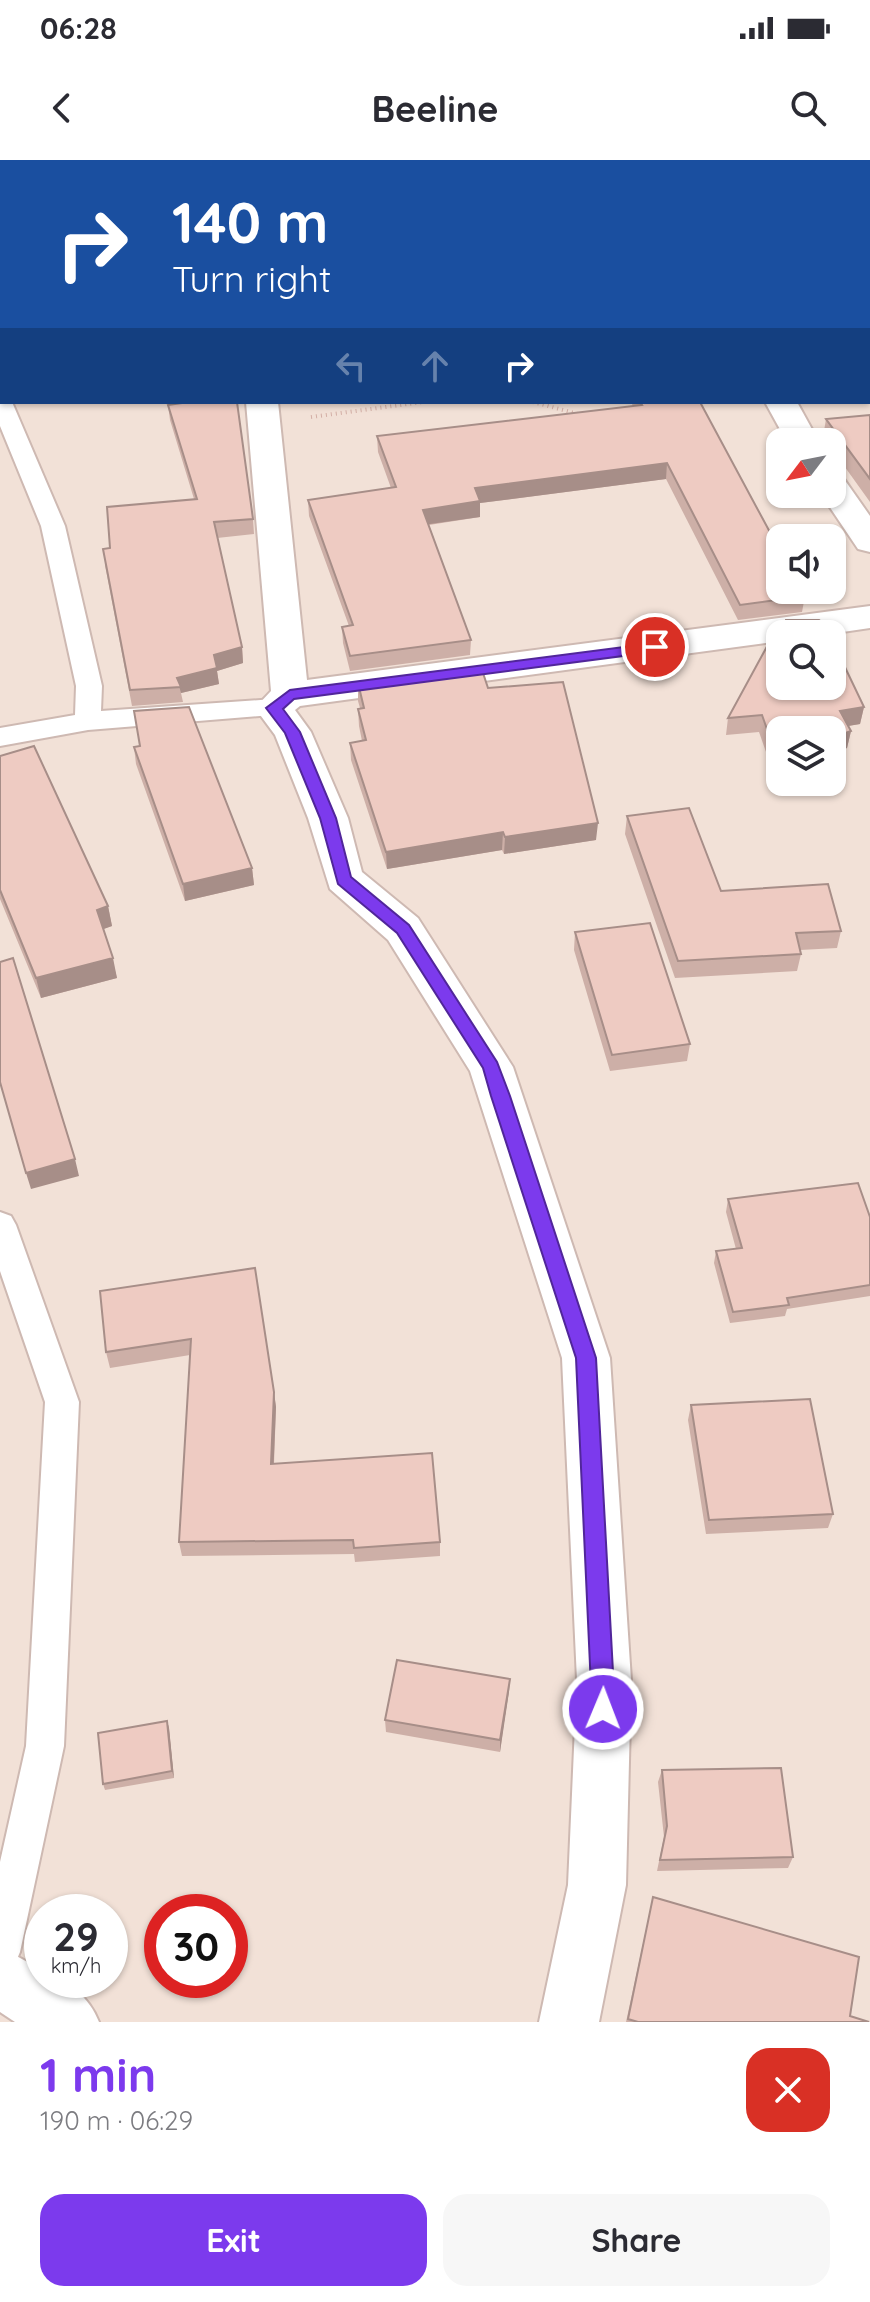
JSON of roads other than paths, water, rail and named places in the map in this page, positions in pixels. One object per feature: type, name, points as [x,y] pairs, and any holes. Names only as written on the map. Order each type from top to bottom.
[{"type":"street","points":[[782,404],[795,428]]},
{"type":"street","points":[[264,412],[282,701],[292,732],[328,818],[344,879],[403,929],[491,1067],[586,1358],[604,1680],[597,1885],[569,2022]]},
{"type":"street","points":[[846,506],[870,541]]},
{"type":"street","points":[[282,701],[870,617]]},
{"type":"street","points":[[0,1977],[69,2022]]},
{"type":"lane","points":[[2,404],[53,526],[89,686],[88,721]]},
{"type":"lane","points":[[0,737],[88,721],[282,701]]},
{"type":"lane","points":[[0,1225],[62,1402],[45,1746],[0,1952]]}]
